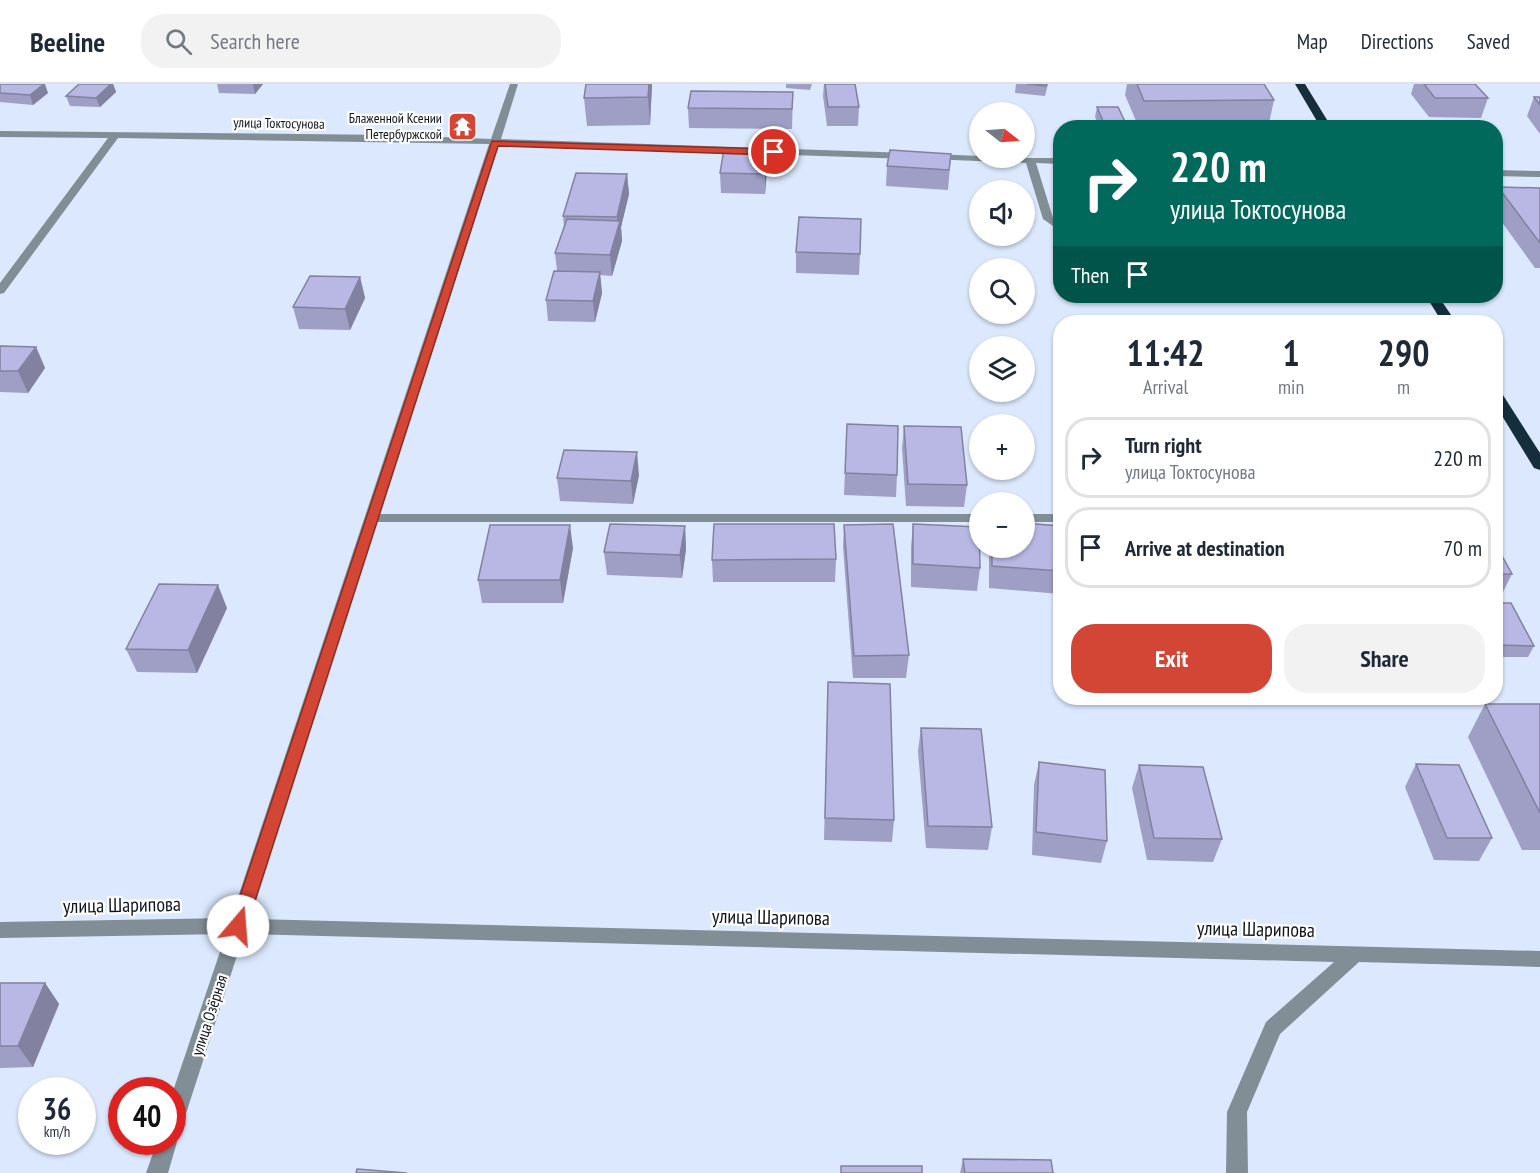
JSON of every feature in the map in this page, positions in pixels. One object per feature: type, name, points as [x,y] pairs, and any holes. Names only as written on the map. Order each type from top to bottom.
[{"type":"highway","points":[[1300,84],[1322,120]]},
{"type":"highway","points":[[1503,406],[1540,465]]},
{"type":"street","name":"улица Озёрная","points":[[186,1083],[514,84]]},
{"type":"street","name":"улица Токтосунова","points":[[0,134],[394,138],[969,158]]},
{"type":"street","points":[[0,291],[116,135]]},
{"type":"street","name":"улица Токтосунова","points":[[1035,160],[1053,161]]},
{"type":"street","points":[[1032,168],[1048,219],[1053,223]]},
{"type":"street","points":[[1503,173],[1540,174]]},
{"type":"street","points":[[372,518],[969,518]]},
{"type":"street","points":[[1035,518],[1053,518]]},
{"type":"street","name":"улица Шарипова","points":[[0,930],[238,926],[1540,959]]},
{"type":"street","points":[[1237,1173],[1238,1112],[1274,1028],[1356,954]]},
{"type":"street","points":[[157,1173],[163,1155]]},
{"type":"building","points":[[1,84],[44,84],[30,95],[0,93]]},
{"type":"building","points":[[79,84],[111,84],[96,98],[66,96]]},
{"type":"building","points":[[586,84],[649,84],[648,97],[584,98]]},
{"type":"building","points":[[825,84],[855,84],[859,107],[828,107]]},
{"type":"building","points":[[1137,84],[1264,84],[1274,100],[1144,101]]},
{"type":"building","points":[[1424,84],[1475,84],[1488,98],[1435,98]]},
{"type":"building","points":[[691,91],[793,92],[792,109],[688,108]]},
{"type":"building","points":[[1534,97],[1540,97],[1540,105]]},
{"type":"building","points":[[1097,107],[1118,107],[1124,120],[1103,120]]},
{"type":"building","points":[[724,149],[767,150],[765,174],[720,173]]},
{"type":"building","points":[[890,150],[951,154],[949,170],[887,166]]},
{"type":"building","points":[[576,173],[627,174],[617,217],[563,216]]},
{"type":"building","points":[[1503,187],[1540,188],[1540,243],[1503,194]]},
{"type":"building","points":[[799,217],[861,219],[860,254],[796,252]]},
{"type":"building","points":[[567,219],[620,221],[610,255],[555,253]]},
{"type":"building","points":[[554,271],[600,272],[593,301],[546,300]]},
{"type":"building","points":[[310,276],[360,277],[345,309],[293,307]]},
{"type":"building","points":[[0,346],[36,347],[18,371],[0,371]]},
{"type":"building","points":[[847,424],[898,426],[897,475],[845,473]]},
{"type":"building","points":[[904,426],[961,427],[967,485],[908,484]]},
{"type":"building","points":[[564,450],[637,452],[631,481],[557,478]]},
{"type":"building","points":[[610,524],[685,526],[680,555],[604,552]]},
{"type":"building","points":[[714,524],[834,524],[836,559],[712,560]]},
{"type":"building","points":[[893,524],[909,655],[854,656],[844,525]]},
{"type":"building","points":[[913,524],[969,527],[969,558],[980,558],[980,568],[913,564]]},
{"type":"building","points":[[1035,524],[1053,525],[1053,570],[992,566],[992,558],[1035,558]]},
{"type":"building","points":[[490,525],[570,525],[560,580],[478,580]]},
{"type":"building","points":[[1503,558],[1512,574],[1503,574]]},
{"type":"building","points":[[159,584],[218,585],[188,650],[126,649]]},
{"type":"building","points":[[1503,603],[1511,603],[1534,646],[1503,645]]},
{"type":"building","points":[[828,682],[890,684],[894,820],[825,818]]},
{"type":"building","points":[[1540,704],[1540,813],[1486,705]]},
{"type":"building","points":[[921,728],[981,729],[992,827],[928,826]]},
{"type":"building","points":[[1039,762],[1105,770],[1107,841],[1036,832]]},
{"type":"building","points":[[1416,764],[1459,765],[1492,838],[1447,838]]},
{"type":"building","points":[[1139,765],[1203,767],[1222,839],[1154,838]]},
{"type":"building","points":[[0,983],[45,983],[18,1046],[0,1046]]},
{"type":"building","points":[[963,1159],[1051,1160],[1053,1173],[965,1173]]},
{"type":"building","points":[[841,1166],[922,1166],[922,1173],[841,1173]]},
{"type":"building","points":[[357,1169],[407,1173],[356,1173]]},
{"type":"place","name":"Блаженной Ксении Петербуржской","points":[[463,126]]},
{"type":"route","points":[[238,926],[495,143],[774,152]]}]
